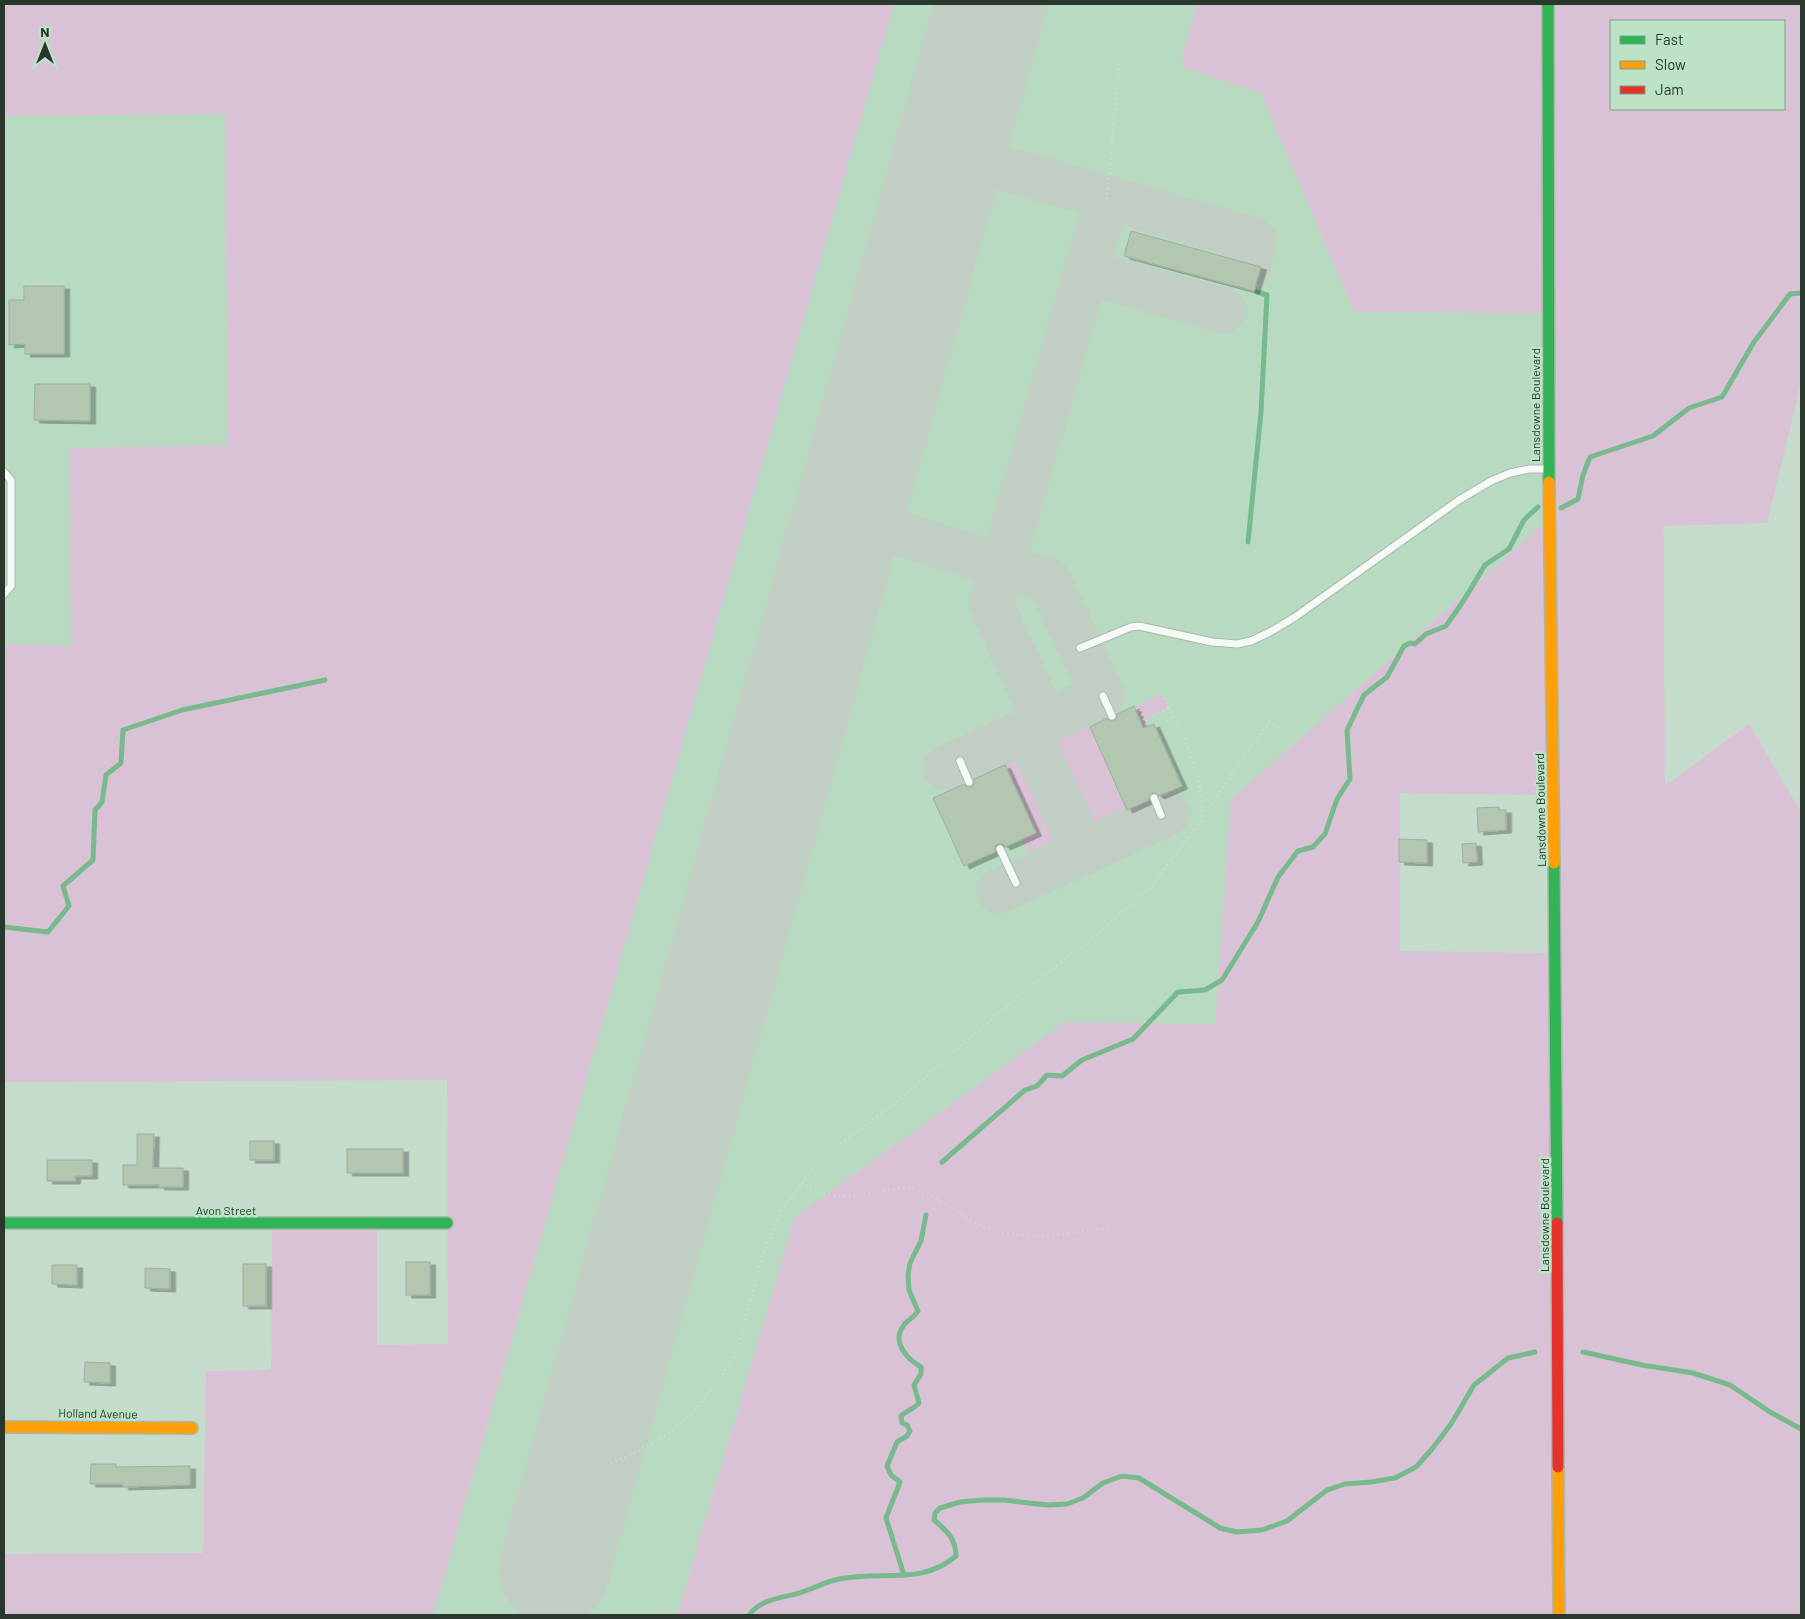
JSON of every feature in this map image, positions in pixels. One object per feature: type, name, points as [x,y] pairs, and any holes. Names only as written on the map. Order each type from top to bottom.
[{"type":"street","name":"Lansdowne Boulevard","points":[[1548,4],[1549,468],[1557,1104],[1560,1615]]},
{"type":"street","name":"Avon Street","points":[[4,1223],[447,1223]]},
{"type":"street","name":"Holland Avenue","points":[[4,1427],[192,1428]]},
{"type":"lane","points":[[1080,648],[1132,626],[1154,628],[1212,642],[1237,644],[1251,641],[1295,618],[1458,500],[1491,481],[1510,473],[1529,469],[1549,468]]},
{"type":"lane","points":[[4,472],[11,480],[11,586],[4,594]]},
{"type":"lane","points":[[1103,696],[1112,716]]},
{"type":"lane","points":[[960,762],[969,782]]},
{"type":"lane","points":[[1154,798],[1161,815]]},
{"type":"lane","points":[[1000,849],[1016,883]]},
{"type":"path","points":[[1107,199],[1119,62]]},
{"type":"path","points":[[1162,694],[1186,743],[1196,772],[1202,800],[1202,817]]},
{"type":"path","points":[[1138,705],[1148,726]]},
{"type":"path","points":[[1145,720],[1169,708]]},
{"type":"path","points":[[611,1463],[629,1456],[668,1434],[695,1410],[720,1379],[738,1349],[762,1259],[777,1220],[811,1171],[838,1146],[894,1104],[1022,993],[1097,934],[1150,888],[1193,832],[1269,722],[1279,728]]},
{"type":"path","points":[[801,1184],[818,1192],[848,1197],[908,1188],[931,1195],[987,1228],[1017,1234],[1055,1235],[1108,1228]]},
{"type":"shaded area","points":[[4,4],[894,4],[433,1615],[4,1615],[4,1554],[203,1553],[206,1371],[271,1370],[272,1224],[377,1224],[377,1345],[448,1344],[447,1080],[4,1082],[4,644],[71,646],[70,448],[228,445],[225,114],[4,116]]},
{"type":"shaded area","points":[[892,4],[1196,4],[1181,66],[1261,93],[1354,312],[1549,312],[1550,518],[1231,800],[1215,1024],[1065,1022],[795,1217],[677,1615],[433,1615]]},
{"type":"shaded area","points":[[1196,4],[1801,4],[1801,383],[1767,523],[1663,526],[1665,786],[1749,724],[1801,812],[1801,1615],[677,1615],[795,1217],[1065,1022],[1215,1024],[1231,800],[1550,518],[1549,313],[1354,312],[1261,93],[1181,66]],"holes":[[[1400,793],[1554,795],[1555,953],[1400,951]]]},
{"type":"shaded area","points":[[225,114],[228,445],[71,448],[71,646],[4,650],[4,116]]},
{"type":"shaded area","points":[[1162,694],[1169,708],[1145,720],[1147,726],[1143,728],[1134,707]]},
{"type":"shaded area","points":[[1084,724],[1086,728],[1090,727],[1129,813],[1126,814],[1129,822],[1100,835],[1092,833],[1050,739]]},
{"type":"shaded area","points":[[1022,757],[1061,843],[1030,857],[1022,839],[1005,765]]},
{"type":"building","points":[[1131,231],[1261,267],[1254,291],[1124,256]]},
{"type":"building","points":[[24,286],[64,286],[64,354],[25,354],[25,344],[9,345],[9,300],[24,300]]},
{"type":"building","points":[[35,384],[90,384],[90,421],[34,420]]},
{"type":"building","points":[[1134,706],[1143,728],[1154,724],[1182,786],[1159,796],[1152,793],[1149,800],[1127,810],[1090,727],[1107,718],[1115,721],[1117,714]]},
{"type":"building","points":[[1005,765],[1036,833],[1005,847],[1003,844],[998,844],[995,846],[995,852],[964,866],[933,798],[964,784],[972,787],[974,779]]},
{"type":"building","points":[[1499,807],[1499,810],[1506,810],[1506,830],[1478,832],[1477,808]]},
{"type":"building","points":[[1399,839],[1427,840],[1427,863],[1399,862]]},
{"type":"building","points":[[1476,843],[1477,862],[1463,863],[1462,844]]},
{"type":"building","points":[[137,1134],[154,1134],[153,1168],[183,1168],[183,1187],[123,1185],[123,1165],[137,1165]]},
{"type":"building","points":[[250,1141],[274,1141],[274,1160],[250,1160]]},
{"type":"building","points":[[347,1149],[403,1149],[403,1173],[347,1173]]},
{"type":"building","points":[[47,1160],[92,1160],[92,1176],[75,1176],[75,1181],[47,1181]]},
{"type":"building","points":[[406,1262],[430,1262],[430,1295],[406,1295]]},
{"type":"building","points":[[243,1264],[266,1264],[266,1306],[243,1306]]},
{"type":"building","points":[[52,1265],[77,1265],[77,1285],[52,1284]]},
{"type":"building","points":[[145,1268],[170,1269],[170,1289],[145,1288]]},
{"type":"building","points":[[85,1362],[110,1363],[110,1383],[84,1382]]},
{"type":"building","points":[[91,1464],[116,1464],[116,1467],[190,1466],[190,1485],[123,1487],[123,1484],[90,1484]]},
{"type":"waterway","points":[[1248,542],[1261,412],[1267,295],[1257,292]]},
{"type":"waterway","points":[[1561,508],[1578,499],[1583,475],[1590,457],[1653,436],[1689,408],[1722,397],[1754,342],[1790,294],[1801,293]]},
{"type":"waterway","points":[[942,1162],[1025,1090],[1037,1086],[1047,1075],[1062,1076],[1082,1060],[1133,1039],[1178,992],[1205,990],[1222,980],[1258,922],[1278,877],[1298,851],[1313,847],[1325,834],[1337,799],[1350,779],[1347,730],[1364,695],[1387,677],[1404,646],[1410,643],[1415,644],[1426,634],[1446,626],[1485,565],[1509,549],[1524,520],[1538,507]]},
{"type":"waterway","points":[[4,927],[48,932],[69,906],[63,886],[93,860],[95,810],[102,802],[106,775],[121,763],[123,730],[182,710],[325,680]]},
{"type":"waterway","points":[[904,1575],[886,1518],[900,1482],[891,1475],[887,1466],[897,1442],[907,1436],[910,1431],[907,1425],[902,1423],[901,1416],[919,1403],[914,1385],[921,1374],[921,1367],[910,1359],[902,1349],[899,1337],[904,1325],[918,1311],[909,1290],[908,1275],[910,1263],[921,1241],[926,1215]]},
{"type":"waterway","points":[[749,1615],[764,1603],[802,1592],[833,1580],[915,1574],[943,1565],[956,1556],[956,1550],[950,1536],[934,1520],[935,1513],[940,1508],[960,1502],[1004,1500],[1047,1505],[1067,1504],[1083,1498],[1103,1483],[1122,1476],[1139,1478],[1220,1528],[1237,1532],[1262,1530],[1287,1521],[1327,1490],[1345,1484],[1395,1478],[1416,1467],[1451,1424],[1474,1385],[1508,1358],[1535,1352]]},
{"type":"waterway","points":[[1583,1352],[1642,1365],[1693,1373],[1730,1385],[1770,1412],[1801,1429]]},
{"type":"taxiway","points":[[950,153],[1255,240],[1249,264]]},
{"type":"taxiway","points":[[946,768],[1045,722],[991,604],[1107,199]]},
{"type":"taxiway","points":[[1086,272],[1224,311]]},
{"type":"taxiway","points":[[848,517],[1049,581],[1103,696],[1045,722]]},
{"type":"taxiway","points":[[999,891],[1084,852],[1027,731]]},
{"type":"taxiway","points":[[1084,852],[1168,813]]},
{"type":"runway","points":[[554,1570],[991,4]]},
{"type":"traffic: fast","points":[[1548,4],[1549,482]]},
{"type":"traffic: fast","points":[[1554,863],[1557,1223]]},
{"type":"traffic: fast","points":[[4,1223],[447,1223]]},
{"type":"traffic: slow","points":[[1549,482],[1554,863]]},
{"type":"traffic: slow","points":[[4,1427],[192,1428]]},
{"type":"traffic: slow","points":[[1558,1467],[1559,1615]]},
{"type":"traffic: jam","points":[[1557,1223],[1558,1467]]}]
